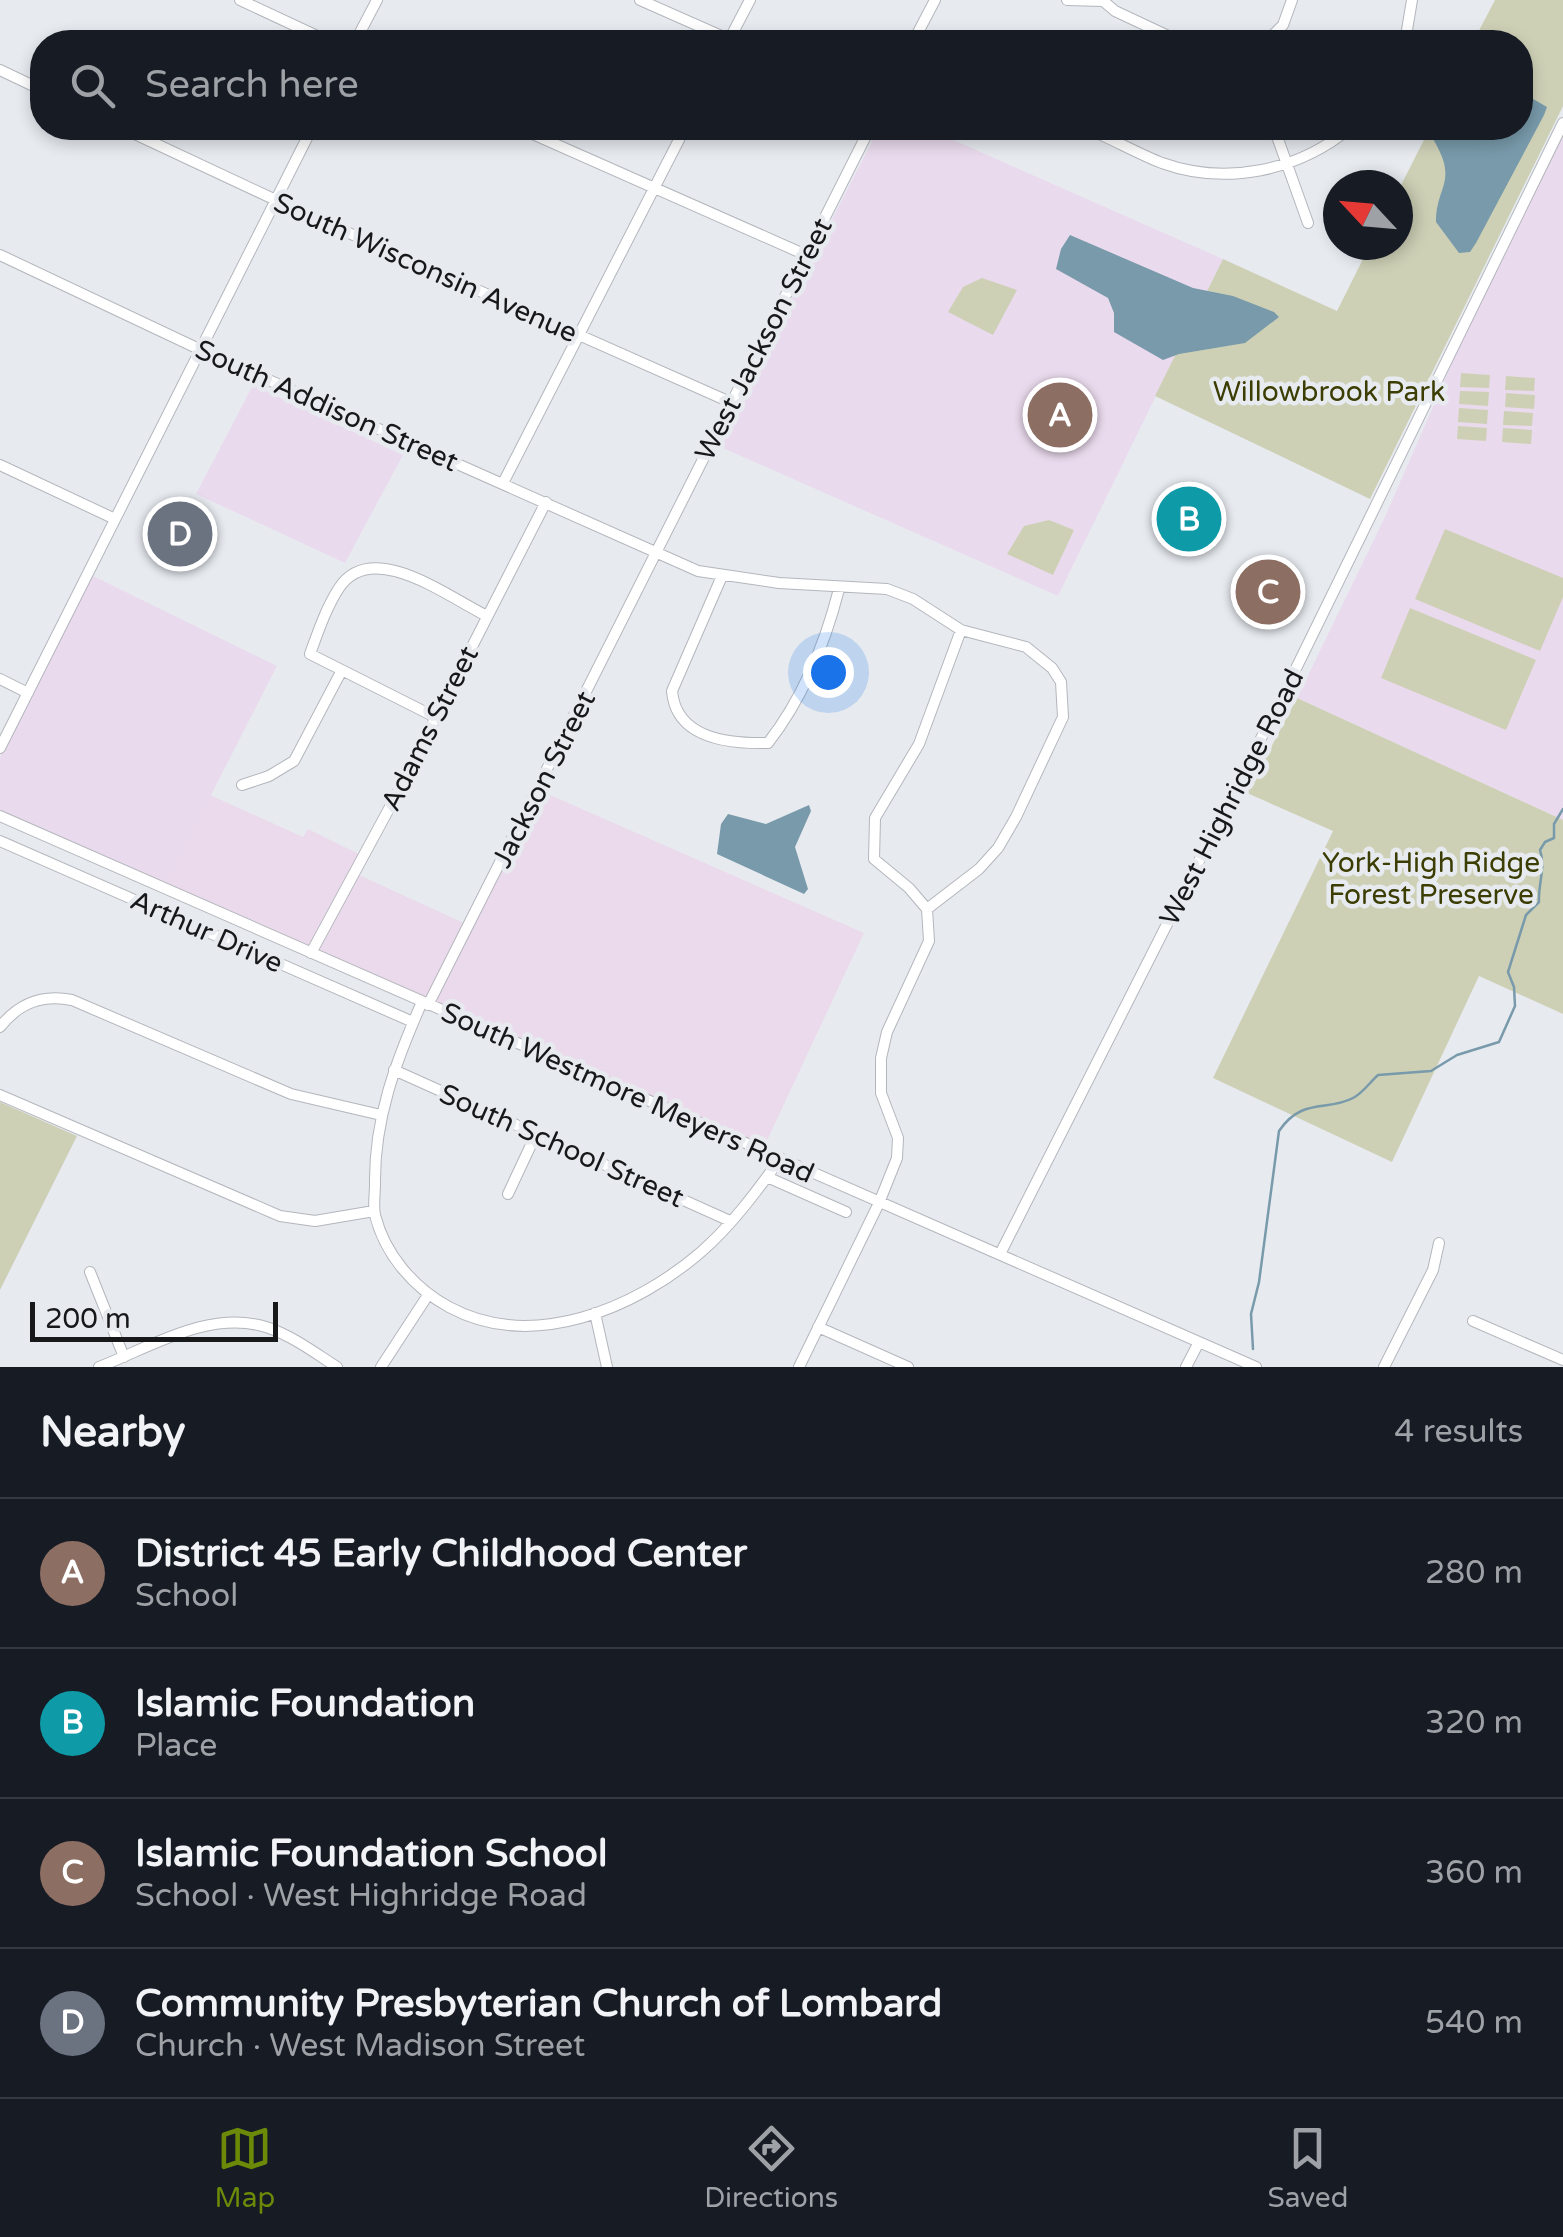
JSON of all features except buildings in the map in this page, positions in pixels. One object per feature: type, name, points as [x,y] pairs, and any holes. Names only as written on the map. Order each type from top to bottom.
[{"type":"street","points":[[240,0],[304,30]]},
{"type":"street","points":[[361,30],[377,0]]},
{"type":"street","points":[[640,0],[705,30]]},
{"type":"street","points":[[736,30],[750,0]]},
{"type":"street","points":[[919,30],[935,0]]},
{"type":"street","points":[[1067,0],[1102,1],[1158,30]]},
{"type":"street","points":[[1277,30],[1292,0]]},
{"type":"street","points":[[1407,30],[1412,0]]},
{"type":"street","points":[[0,70],[30,84]]},
{"type":"street","name":"West Highridge Road","points":[[1000,1254],[1283,695],[1563,122]]},
{"type":"street","name":"South Wisconsin Avenue","points":[[148,140],[730,402]]},
{"type":"street","points":[[0,748],[306,140]]},
{"type":"street","points":[[546,140],[806,256]]},
{"type":"street","points":[[503,483],[678,140]]},
{"type":"street","name":"West Jackson Street","points":[[655,551],[864,140]]},
{"type":"street","points":[[1111,140],[1160,162],[1196,172],[1240,174],[1288,165],[1334,140]]},
{"type":"street","points":[[1279,140],[1308,223]]},
{"type":"street","name":"South Addison Street","points":[[0,255],[200,350],[698,571],[901,594],[960,630],[1026,647],[1050,666],[1061,682],[1063,717],[998,848],[980,869],[927,909]]},
{"type":"street","points":[[0,465],[115,520]]},
{"type":"street","name":"Adams Street","points":[[311,953],[546,502]]},
{"type":"street","name":"Jackson Street","points":[[374,1211],[382,1114],[413,1022],[655,551]]},
{"type":"street","points":[[434,718],[310,654],[340,585],[366,567],[392,568],[486,616]]},
{"type":"street","points":[[722,576],[672,692],[674,707],[682,720],[729,743],[768,743],[786,720],[827,635],[840,589]]},
{"type":"street","points":[[799,1367],[880,1204],[897,1158],[898,1138],[882,1093],[882,1046],[927,949],[930,933],[927,909],[874,859],[873,828],[878,808],[906,770],[919,744],[960,630]]},
{"type":"street","points":[[242,784],[269,776],[294,761],[342,670]]},
{"type":"street","points":[[0,679],[28,692]]},
{"type":"street","name":"South Westmore Meyers Road","points":[[0,816],[1256,1367]]},
{"type":"street","name":"Arthur Drive","points":[[0,841],[413,1022]]},
{"type":"street","points":[[0,1027],[19,1000],[50,998],[84,1004],[290,1094],[382,1114]]},
{"type":"street","name":"South School Street","points":[[394,1070],[730,1221]]},
{"type":"street","points":[[0,1095],[280,1216],[316,1221],[374,1211],[394,1256],[428,1295],[463,1314],[500,1325],[542,1325],[595,1314],[668,1277],[704,1250],[780,1159]]},
{"type":"street","points":[[508,1194],[537,1132]]},
{"type":"street","points":[[767,1177],[846,1212]]},
{"type":"street","points":[[1384,1367],[1433,1270],[1439,1243]]},
{"type":"street","points":[[90,1272],[124,1358]]},
{"type":"street","points":[[381,1367],[428,1295]]},
{"type":"street","points":[[595,1314],[607,1367]]},
{"type":"street","points":[[1473,1321],[1563,1360]]},
{"type":"street","points":[[98,1367],[191,1330],[230,1322],[274,1330],[337,1367]]},
{"type":"street","points":[[818,1327],[908,1367]]},
{"type":"street","points":[[1186,1367],[1199,1342]]},
{"type":"shaded area","points":[[1563,130],[1563,820],[1297,698]]},
{"type":"shaded area","points":[[873,140],[953,140],[1223,259],[1058,596],[716,445]]},
{"type":"shaded area","points":[[253,385],[403,455],[345,563],[196,494]]},
{"type":"shaded area","points":[[91,575],[277,666],[166,883],[0,810],[0,757]]},
{"type":"shaded area","points":[[541,791],[864,933],[765,1145],[434,1002]]},
{"type":"shaded area","points":[[210,795],[303,837],[308,829],[363,856],[310,946],[166,883]]},
{"type":"shaded area","points":[[357,874],[466,924],[427,999],[317,949]]},
{"type":"green space","name":"Willowbrook Park","points":[[1495,0],[1563,0],[1563,106],[1370,499],[1155,396],[1223,259],[1337,311],[1362,260],[1413,260],[1413,170],[1409,170],[1424,140],[1533,140],[1533,30],[1479,30]]},
{"type":"green space","points":[[982,278],[1017,290],[993,335],[948,312],[963,287]]},
{"type":"green space","points":[[1461,373],[1490,375],[1489,388],[1460,387]]},
{"type":"green space","points":[[1506,376],[1535,378],[1534,391],[1505,390]]},
{"type":"green space","points":[[1460,391],[1489,392],[1488,406],[1459,404]]},
{"type":"green space","points":[[1506,393],[1535,395],[1534,409],[1505,407]]},
{"type":"green space","points":[[1459,408],[1488,410],[1487,424],[1458,422]]},
{"type":"green space","points":[[1504,411],[1533,413],[1532,426],[1503,425]]},
{"type":"green space","points":[[1458,426],[1487,428],[1486,441],[1457,439]]},
{"type":"green space","points":[[1503,428],[1532,430],[1531,444],[1502,442]]},
{"type":"green space","points":[[1049,520],[1074,530],[1053,575],[1007,554],[1024,526]]},
{"type":"green space","points":[[1445,529],[1563,578],[1563,597],[1540,651],[1415,599]]},
{"type":"green space","points":[[1410,608],[1536,660],[1506,730],[1381,678]]},
{"type":"green space","name":"York-High Ridge Forest Preserve","points":[[1297,698],[1563,820],[1563,1014],[1479,976],[1392,1162],[1213,1078],[1333,831],[1247,793]]},
{"type":"green space","points":[[0,1102],[77,1136],[0,1290]]},
{"type":"water","points":[[1533,99],[1547,107],[1533,136]]},
{"type":"water","points":[[1434,140],[1531,140],[1470,252],[1459,253],[1436,222],[1445,174]]},
{"type":"water","points":[[1070,235],[1193,288],[1233,296],[1279,317],[1245,343],[1163,360],[1114,332],[1114,313],[1108,298],[1056,269]]},
{"type":"water","points":[[809,805],[811,811],[795,847],[808,889],[804,894],[717,854],[721,824],[728,814],[766,824]]},
{"type":"waterway","points":[[1253,1349],[1251,1314],[1259,1282],[1279,1131],[1297,1113],[1353,1098],[1378,1075],[1431,1071],[1457,1055],[1499,1042],[1515,1006],[1508,972],[1526,915],[1539,902],[1540,850],[1554,838],[1554,824],[1563,809]]},
{"type":"place","name":"District 45 Early Childhood Center","points":[[1060,415]]},
{"type":"place","name":"Islamic Foundation","points":[[1189,519]]},
{"type":"place","name":"Community Presbyterian Church of Lombard","points":[[180,534]]},
{"type":"place","name":"Islamic Foundation School","points":[[1268,592]]}]
